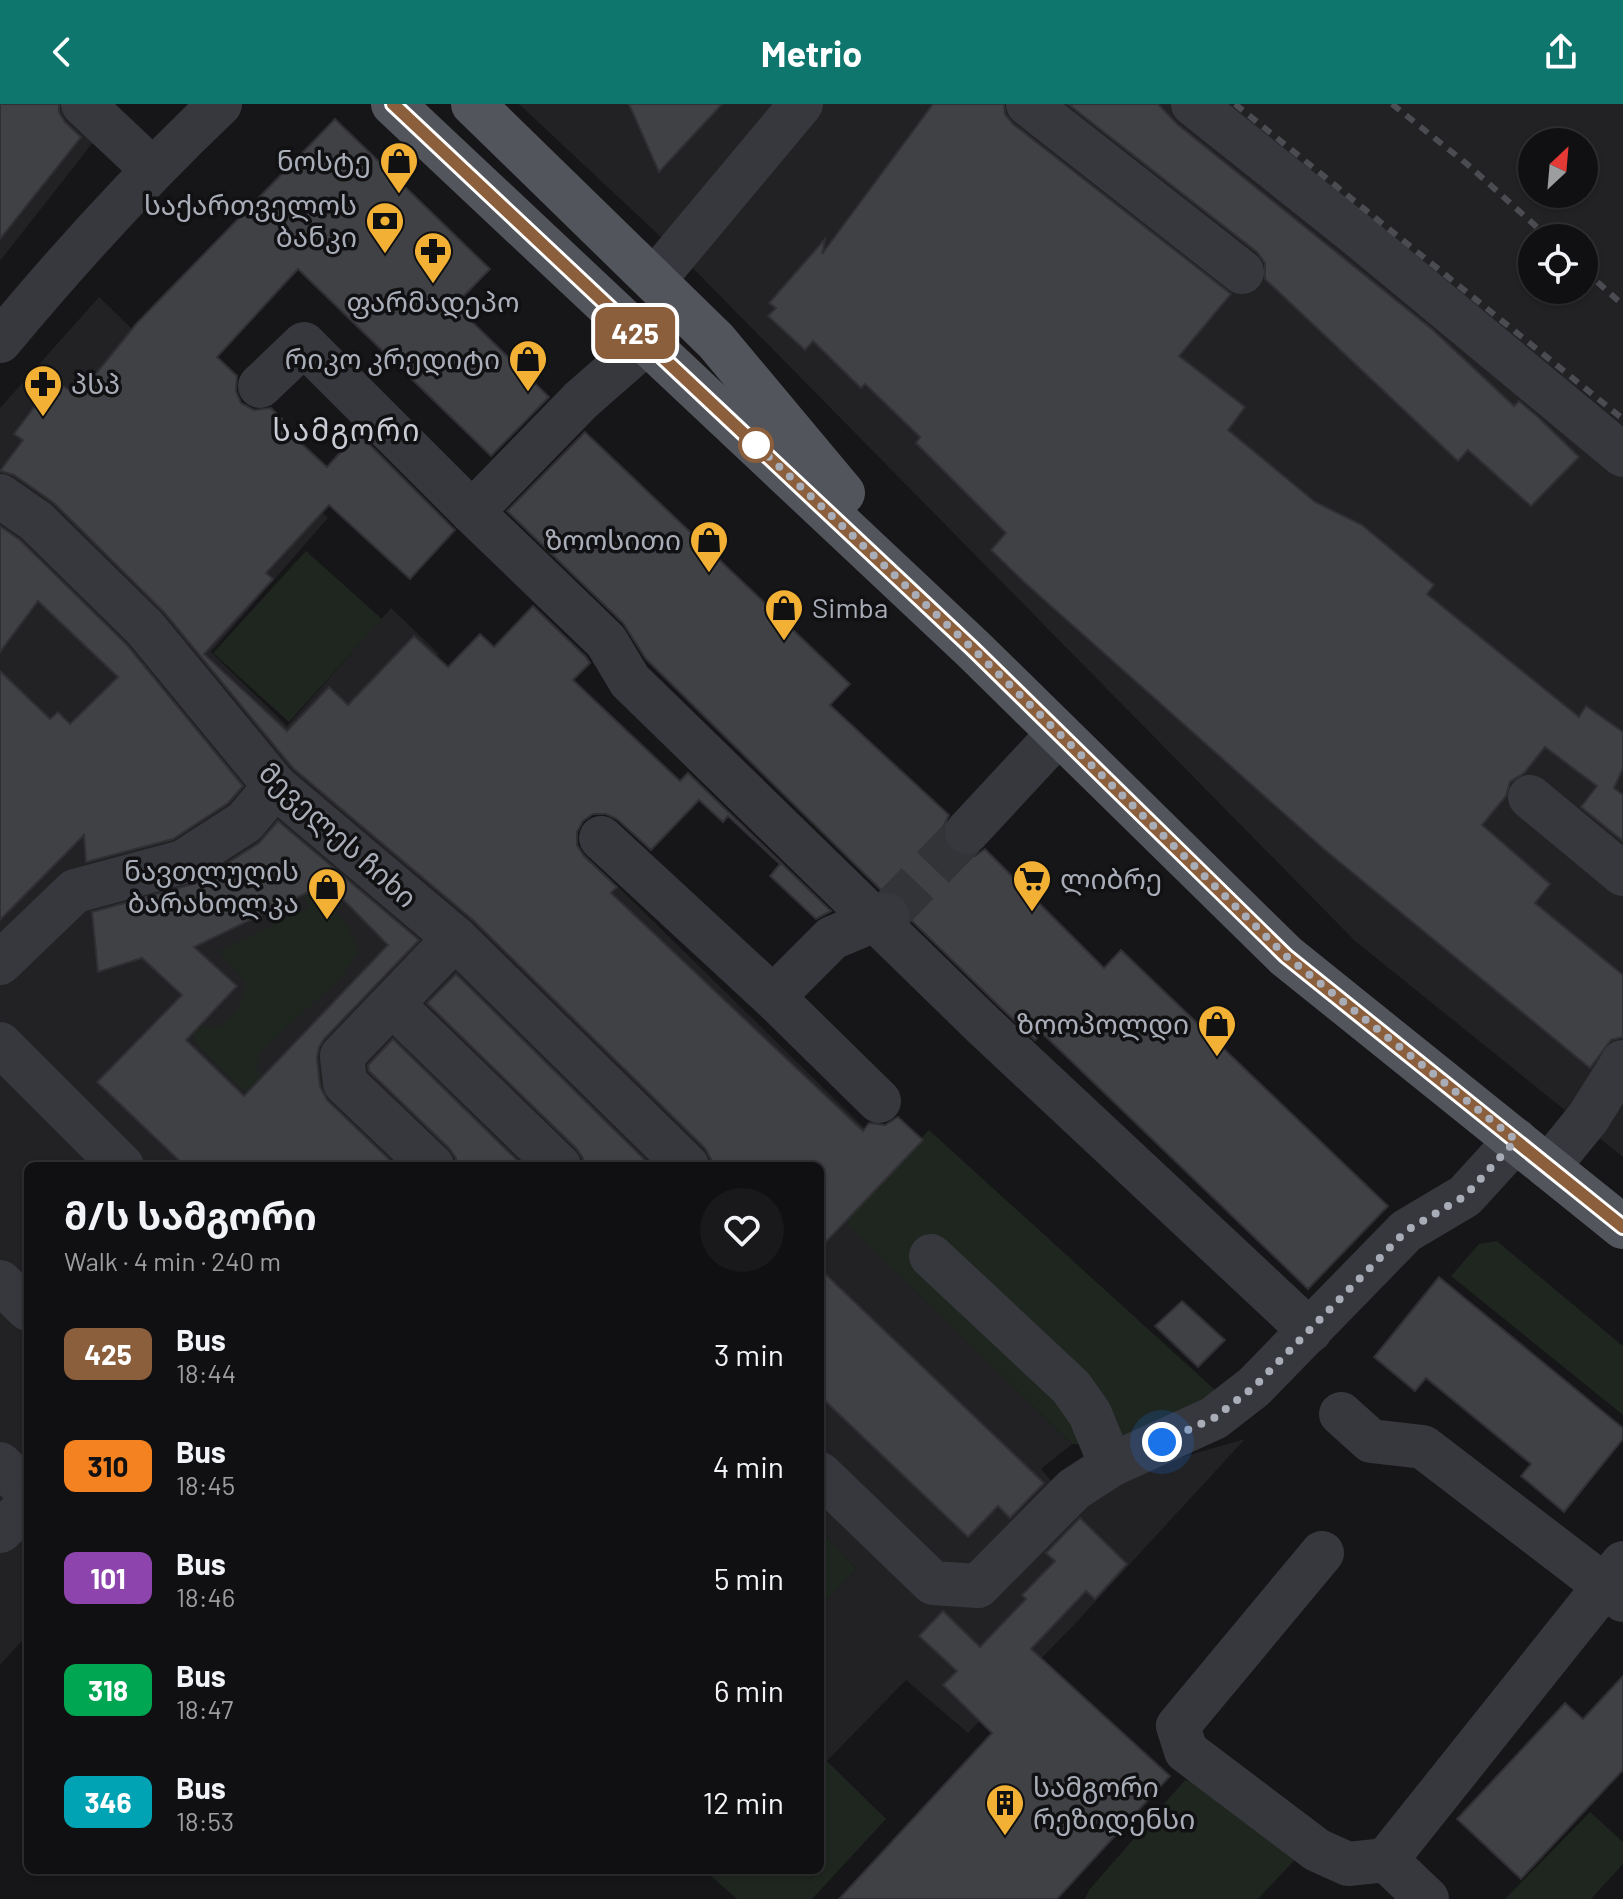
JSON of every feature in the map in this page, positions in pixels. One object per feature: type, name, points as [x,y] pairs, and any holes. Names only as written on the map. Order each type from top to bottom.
[{"type":"main road","points":[[393,104],[973,649],[1286,956],[1623,1227]]},
{"type":"main road","points":[[473,104],[716,341],[973,649]]},
{"type":"street","points":[[83,104],[152,169]]},
{"type":"street","points":[[0,341],[69,258],[152,169],[220,104]]},
{"type":"street","points":[[654,280],[801,104]]},
{"type":"street","points":[[1028,104],[1242,272]]},
{"type":"street","points":[[1193,104],[1355,233],[1623,455]]},
{"type":"street","points":[[472,512],[581,400],[646,343]]},
{"type":"street","points":[[260,386],[304,344],[606,641],[630,681],[882,918],[1310,1331]]},
{"type":"street","name":"მეველეს ჩიხი","points":[[0,496],[36,521],[145,628],[275,786],[455,938],[683,1162]]},
{"type":"street","points":[[967,832],[1058,734]]},
{"type":"street","points":[[0,963],[75,891],[183,862],[245,822],[275,786]]},
{"type":"street","points":[[1530,797],[1623,874]]},
{"type":"street","points":[[601,838],[773,997],[879,1101]]},
{"type":"street","points":[[773,997],[832,938],[882,918]]},
{"type":"street","points":[[428,1162],[345,1083],[342,1056],[455,938]]},
{"type":"street","points":[[392,1004],[555,1162]]},
{"type":"street","points":[[0,1044],[118,1162]]},
{"type":"street","points":[[824,1478],[933,1583],[978,1586],[1074,1489],[1111,1465],[1214,1418],[1254,1387],[1406,1231],[1588,1118],[1623,1062]]},
{"type":"street","points":[[931,1256],[1071,1387],[1090,1414],[1111,1465]]},
{"type":"street","points":[[0,1282],[24,1305]]},
{"type":"street","points":[[1322,1553],[1178,1726],[1186,1751],[1317,1850],[1348,1864],[1386,1860],[1617,1583],[1423,1447],[1371,1441],[1341,1414]]},
{"type":"street","points":[[0,1464],[24,1488]]},
{"type":"street","points":[[0,1531],[24,1510]]},
{"type":"street","points":[[1386,1860],[1427,1899]]},
{"type":"shaded area","points":[[0,104],[70,104],[101,132],[0,261]]},
{"type":"shaded area","points":[[519,104],[1623,104],[1623,1157],[1355,941],[679,254]]},
{"type":"shaded area","name":"ნავთლუღის ბარახოლკა","points":[[99,297],[328,518],[211,652],[287,726],[391,608],[439,654],[412,685],[898,1161],[844,1220],[1072,1444],[1041,1469],[1075,1509],[1119,1475],[1245,1439],[1073,1626],[968,1733],[906,1680],[824,1764],[824,1603],[857,1569],[824,1534],[824,1162],[24,1162],[24,1638],[0,1665],[0,408]]},
{"type":"shaded area","points":[[306,551],[382,619],[289,722],[213,653]]},
{"type":"shaded area","points":[[286,859],[347,924],[359,951],[343,975],[259,1054],[256,1068],[300,1117],[294,1140],[199,1047],[185,1022],[218,1026],[231,1018],[239,1005],[246,984],[219,951],[309,908]]},
{"type":"shaded area","points":[[929,1130],[1225,1399],[1119,1445],[1072,1444],[843,1220]]},
{"type":"shaded area","points":[[1497,1241],[1623,1346],[1623,1415],[1451,1276],[1479,1244]]},
{"type":"shaded area","points":[[824,1534],[857,1569],[824,1603]]},
{"type":"shaded area","points":[[827,1761],[886,1819],[812,1899],[737,1899],[709,1874],[824,1874],[824,1764]]},
{"type":"shaded area","points":[[1185,1780],[1219,1792],[1302,1852],[1258,1899],[1085,1899],[1089,1890]]},
{"type":"shaded area","points":[[1590,1812],[1623,1842],[1623,1864],[1591,1899],[1505,1899]]},
{"type":"building","points":[[0,104],[59,104],[59,112],[65,122],[81,137],[0,239]]},
{"type":"building","points":[[629,104],[722,104],[659,172]]},
{"type":"building","points":[[933,104],[1004,104],[1005,114],[1013,124],[1231,294],[1179,356],[1245,407],[1228,430],[1315,502],[1362,525],[1434,585],[1427,594],[1579,717],[1586,706],[1623,732],[1623,768],[1614,788],[1623,795],[1623,841],[1581,807],[1597,786],[1545,747],[1524,773],[1510,782],[1506,796],[1482,825],[1550,884],[1535,903],[1623,975],[1623,1037],[1611,1040],[1590,1068],[1325,850],[1023,581],[991,550],[1006,533],[916,443],[920,437],[865,384],[861,388],[813,341],[805,350],[768,316],[776,308],[769,303],[825,239],[822,254]]},
{"type":"building","points":[[1068,104],[1158,104],[1177,124],[1433,330],[1514,406],[1519,401],[1579,457],[1531,506],[1468,450],[1458,461],[1265,279],[1265,263],[1257,252]]},
{"type":"building","points":[[335,119],[490,269],[455,305],[549,397],[491,456],[298,269],[217,357],[237,376],[236,391],[241,403],[254,410],[271,408],[282,419],[278,422],[327,467],[358,433],[455,530],[410,579],[329,505],[266,573],[273,579],[204,654],[287,731],[329,687],[348,705],[414,636],[448,667],[480,634],[494,647],[533,606],[590,663],[573,680],[680,781],[688,773],[831,911],[816,919],[770,876],[780,864],[728,816],[723,822],[699,800],[651,850],[617,819],[606,814],[593,814],[583,821],[577,832],[577,845],[584,856],[617,887],[611,893],[863,1131],[869,1123],[885,1125],[898,1117],[923,1140],[824,1244],[824,1162],[711,1162],[705,1148],[473,920],[293,768],[164,612],[54,503],[14,475],[0,471],[23,440],[14,434],[52,383],[78,396],[137,323]]},
{"type":"building","points":[[585,432],[850,684],[830,705],[949,815],[943,827],[943,840],[949,850],[962,856],[975,856],[985,849],[1104,968],[1121,950],[1388,1206],[1308,1289],[1042,1033],[1035,1040],[1000,1007],[911,920],[910,906],[903,896],[891,890],[882,891],[646,659],[623,623],[507,511]]},
{"type":"building","points":[[0,526],[20,540],[127,645],[243,786],[228,803],[173,839],[86,862],[84,835],[0,920],[0,671],[50,719],[58,712],[70,724],[118,677],[38,601],[0,652]]},
{"type":"building","points":[[278,821],[419,940],[324,1039],[317,1058],[320,1086],[327,1100],[392,1162],[181,1162],[97,1082],[182,995],[142,958],[98,972],[92,912],[196,883],[259,843]],"holes":[[[327,883],[388,945],[244,1096],[186,1040],[237,986],[194,947]]]},
{"type":"building","points":[[456,974],[647,1162],[583,1162],[576,1148],[427,1003]]},
{"type":"building","points":[[393,1039],[519,1162],[456,1162],[449,1148],[369,1071],[368,1065]]},
{"type":"building","points":[[824,1273],[1044,1483],[1010,1518],[998,1506],[968,1537],[824,1400]]},
{"type":"building","points":[[1439,1277],[1623,1428],[1623,1439],[1564,1512],[1521,1476],[1531,1464],[1426,1378],[1415,1391],[1374,1357]]},
{"type":"building","points":[[1182,1301],[1225,1340],[1198,1367],[1155,1326]]},
{"type":"building","name":"სამგორი რეზიდენსი","points":[[1080,1518],[1127,1564],[1095,1599],[1086,1591],[1031,1649],[1170,1776],[1057,1899],[839,1899],[992,1733],[943,1685],[957,1671],[919,1636],[943,1611],[980,1647],[1026,1599],[1022,1595],[1055,1561],[1046,1553]]},
{"type":"building","points":[[1623,1676],[1623,1770],[1521,1879],[1457,1819],[1565,1703],[1583,1719]]},
{"type":"tunnel","points":[[887,915],[967,832]]},
{"type":"railway","points":[[1235,104],[1623,419]]},
{"type":"railway","points":[[1392,104],[1467,164],[1533,224]]},
{"type":"railway","points":[[1598,283],[1623,305]]},
{"type":"bus line","name":"425","points":[[393,104],[973,649],[1286,956],[1623,1227]]},
{"type":"place","name":"ნოსტე","points":[[399,195]]},
{"type":"place","name":"საქართველოს ბანკი","points":[[385,255]]},
{"type":"place","name":"ფარმადეპო","points":[[433,285]]},
{"type":"place","name":"რიკო კრედიტი","points":[[528,393]]},
{"type":"place","name":"პსპ","points":[[43,418]]},
{"type":"place","name":"ზოოსითი","points":[[709,574]]},
{"type":"place","name":"Simba","points":[[784,642]]},
{"type":"place","name":"ლიბრე","points":[[1032,913]]},
{"type":"place","name":"ნავთლუღის ბარახოლკა","points":[[327,921]]},
{"type":"place","name":"ზოოპოლდი","points":[[1217,1058]]},
{"type":"place","name":"სამგორი რეზიდენსი","points":[[1005,1837]]},
{"type":"district","name":"სამგორი","points":[[347,431]]},
{"type":"route","points":[[756,445],[752,441],[973,649],[1286,956],[1516,1140],[1465,1196],[1406,1231],[1254,1387],[1214,1418],[1162,1442]]}]
